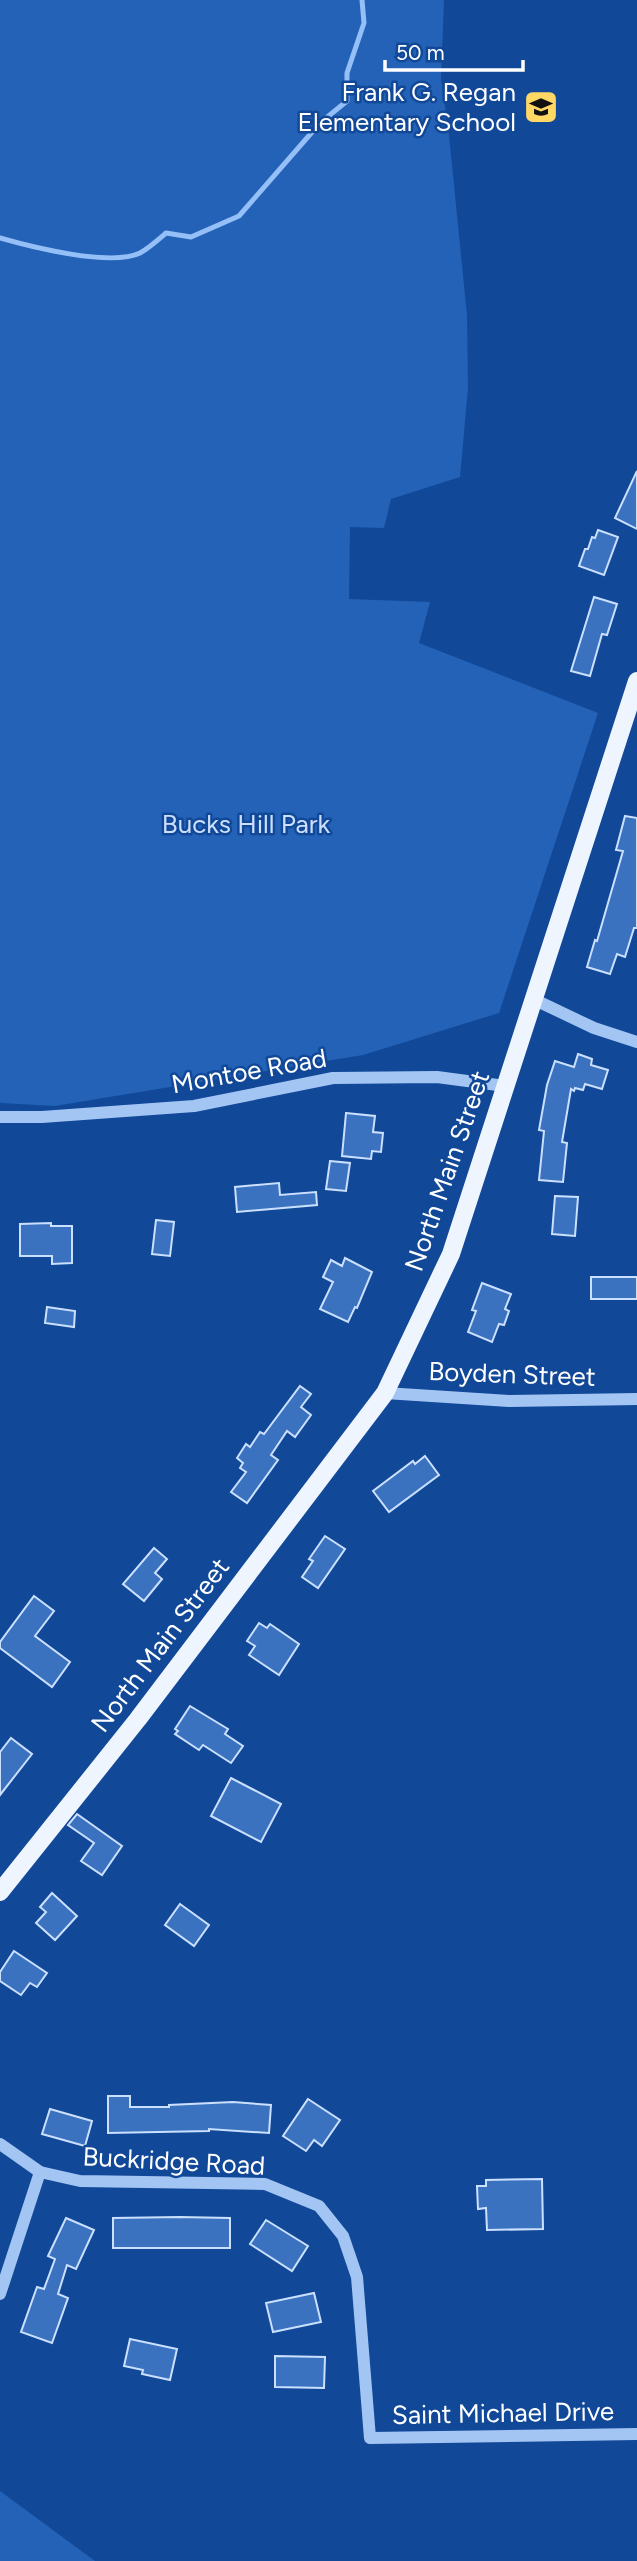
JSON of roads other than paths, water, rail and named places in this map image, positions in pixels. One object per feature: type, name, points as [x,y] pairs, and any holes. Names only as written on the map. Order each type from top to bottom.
[{"type":"main road","name":"North Main Street","points":[[0,1892],[145,1709],[385,1392],[451,1254],[637,681]]},
{"type":"street","points":[[533,999],[594,1028],[637,1042]]},
{"type":"street","name":"Montoe Road","points":[[0,1117],[42,1117],[194,1106],[332,1078],[437,1077],[505,1086]]},
{"type":"street","name":"Boyden Street","points":[[385,1392],[509,1401],[637,1399]]},
{"type":"street","name":"Buckridge Road","points":[[0,2144],[40,2172],[80,2181],[265,2184],[319,2206],[343,2236],[357,2277],[370,2438]]},
{"type":"street","points":[[0,2294],[40,2172]]},
{"type":"street","name":"Saint Michael Drive","points":[[370,2438],[637,2434]]},
{"type":"waterway","points":[[0,238],[91,257],[127,257],[140,253],[166,233],[191,237],[239,216],[320,123],[347,101],[347,73],[364,23],[362,0]]},
{"type":"place","name":"Frank G. Regan Elementary School","points":[[541,107]]},
{"type":"park label","name":"Bucks Hill Park","points":[[246,824]]}]
